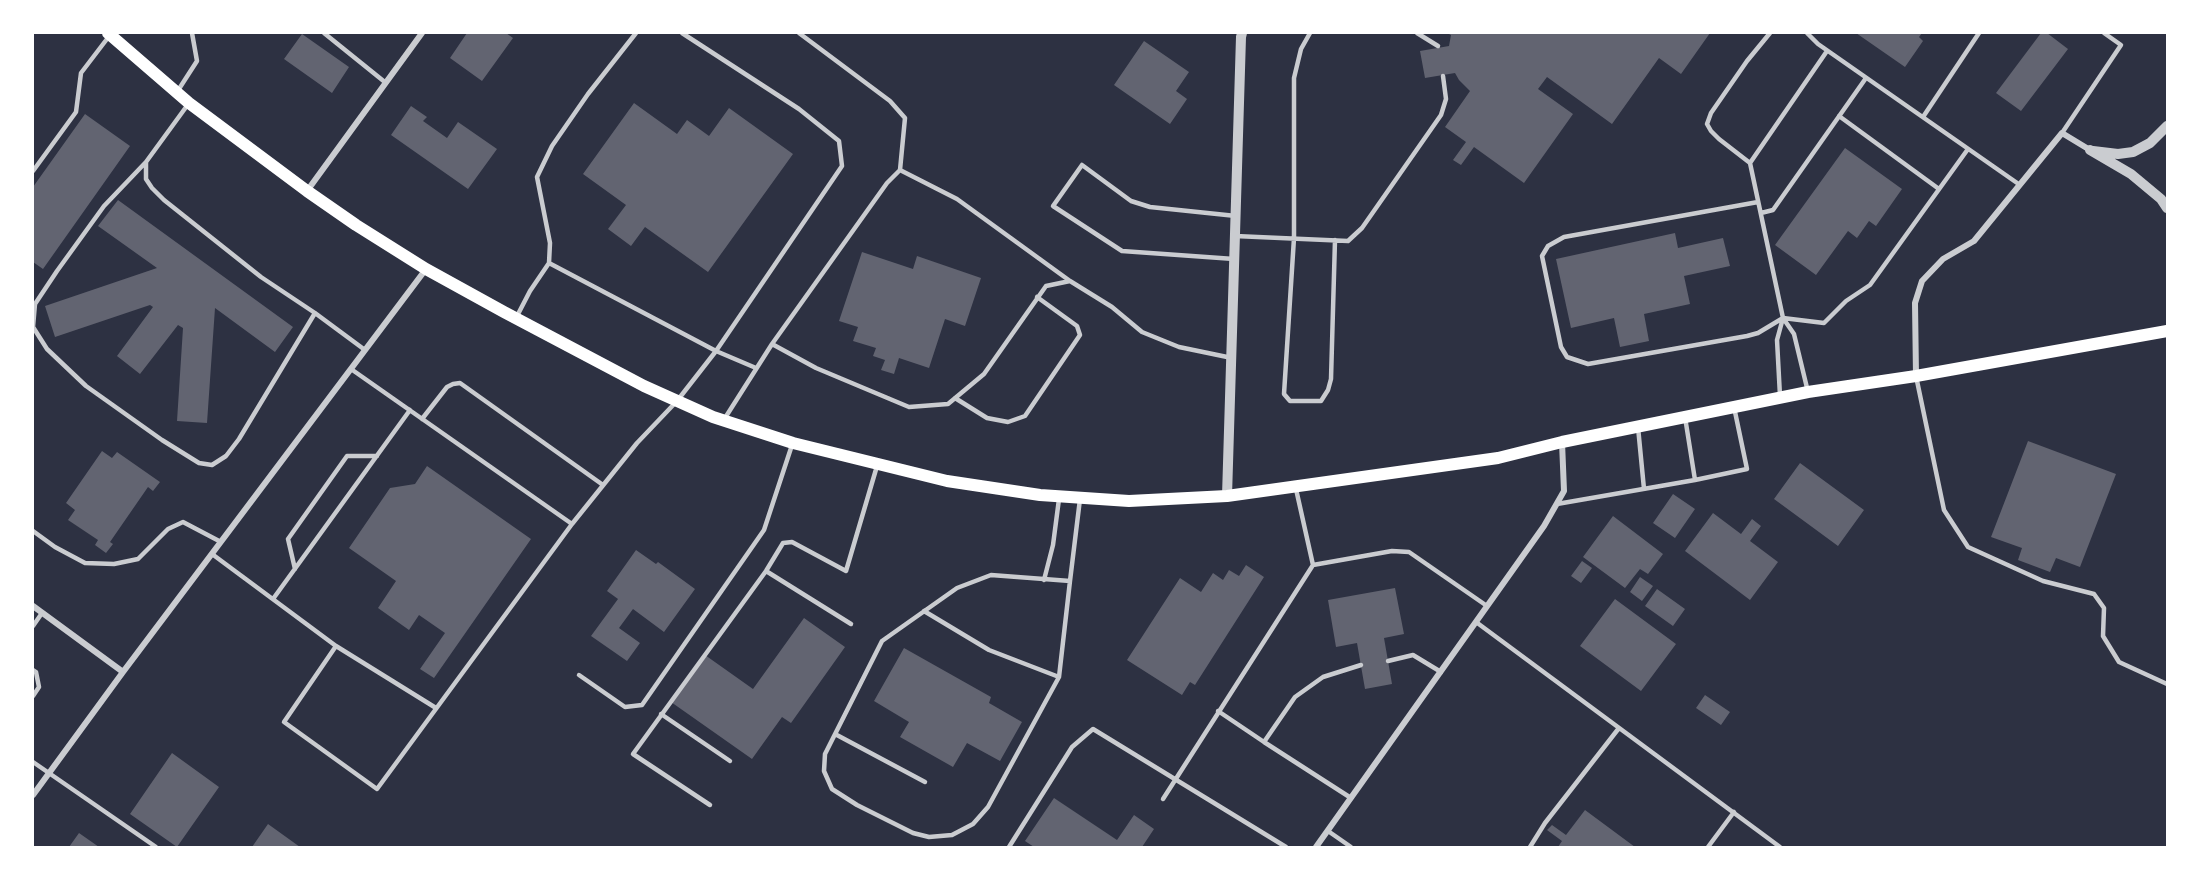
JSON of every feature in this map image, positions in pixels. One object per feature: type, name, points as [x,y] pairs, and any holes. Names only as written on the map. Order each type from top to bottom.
[{"type":"main road","points":[[109,34],[189,103],[307,191],[426,269],[516,319],[644,386],[723,420],[793,442],[947,481],[1059,496],[1129,501],[1227,496],[1498,458],[1562,442],[1781,397],[2167,332]]},
{"type":"street","points":[[307,191],[422,33]]},
{"type":"street","points":[[1227,496],[1239,34]]},
{"type":"street","points":[[2090,150],[2118,154],[2133,152],[2150,143],[2167,126]]},
{"type":"street","points":[[1916,376],[1915,303],[1922,281],[1943,259],[1974,241],[2062,133],[2131,174],[2161,199],[2167,208]]},
{"type":"street","points":[[33,795],[426,269]]},
{"type":"street","points":[[1316,847],[1544,526],[1564,491],[1562,442]]},
{"type":"street","points":[[33,606],[123,672]]},
{"type":"lane","points":[[177,92],[197,61],[192,33]]},
{"type":"lane","points":[[324,33],[386,83]]},
{"type":"lane","points":[[516,319],[530,291],[549,262],[550,243],[537,177],[552,146],[588,94],[636,33]]},
{"type":"lane","points":[[336,646],[284,722],[377,789],[572,524],[637,442],[677,401],[716,351],[842,166],[839,141],[799,109],[682,33]]},
{"type":"lane","points":[[723,420],[772,344],[887,183],[900,170],[905,118],[890,101],[799,33]]},
{"type":"lane","points":[[1310,33],[1301,49],[1294,78],[1294,238],[1284,394],[1290,401],[1321,401],[1328,390],[1331,379],[1335,240]]},
{"type":"lane","points":[[1417,33],[1438,46]]},
{"type":"lane","points":[[1770,33],[1747,61],[1711,113],[1707,124],[1719,139],[1750,163],[1783,318],[1794,334],[1808,392]]},
{"type":"lane","points":[[1807,33],[1827,51],[2020,185]]},
{"type":"lane","points":[[1923,117],[1979,33]]},
{"type":"lane","points":[[2062,133],[2121,45],[2104,33]]},
{"type":"lane","points":[[33,171],[76,112],[81,73],[109,34]]},
{"type":"lane","points":[[1750,163],[1827,51]]},
{"type":"lane","points":[[1235,236],[1348,241],[1362,228],[1441,115],[1446,99],[1443,76]]},
{"type":"lane","points":[[1761,213],[1773,210],[1866,78]]},
{"type":"lane","points":[[189,103],[146,162],[104,206],[57,271],[35,304],[33,327],[47,349],[86,386],[162,440],[199,463],[212,465],[226,456],[239,440],[315,313]]},
{"type":"lane","points":[[1839,116],[1939,189]]},
{"type":"lane","points":[[1758,202],[1564,237],[1548,246],[1542,255],[1561,347],[1568,357],[1588,364],[1748,336],[1758,333],[1783,318],[1824,323],[1846,301],[1870,285],[1968,149]]},
{"type":"lane","points":[[146,162],[146,178],[164,200],[261,278],[366,350]]},
{"type":"lane","points":[[1234,260],[1122,251],[1053,206],[1082,165],[1131,201],[1150,207],[1236,216]]},
{"type":"lane","points":[[900,170],[957,199],[1070,281],[1112,307],[1142,332],[1179,346],[1232,358]]},
{"type":"lane","points":[[549,262],[716,351],[756,368]]},
{"type":"lane","points":[[772,344],[816,368],[909,407],[948,404],[984,374],[1046,286],[1070,281]]},
{"type":"lane","points":[[955,398],[987,418],[1008,422],[1024,416],[1080,335],[1077,326],[1037,297]]},
{"type":"lane","points":[[1781,397],[1777,340],[1783,318]]},
{"type":"lane","points":[[351,369],[572,524]]},
{"type":"lane","points":[[1916,376],[1944,510],[1968,547],[2043,581],[2094,594],[2104,608],[2103,636],[2119,662],[2167,684]]},
{"type":"lane","points":[[422,419],[447,387],[460,383],[603,485]]},
{"type":"lane","points":[[1557,504],[1747,469],[1734,407]]},
{"type":"lane","points":[[273,599],[410,410]]},
{"type":"lane","points":[[1685,417],[1695,480]]},
{"type":"lane","points":[[1638,427],[1644,489]]},
{"type":"lane","points":[[579,675],[625,707],[642,705],[764,530],[793,442]]},
{"type":"lane","points":[[295,569],[288,539],[347,456],[377,456]]},
{"type":"lane","points":[[711,805],[633,754],[766,572],[783,543],[792,542],[846,571],[878,464]]},
{"type":"lane","points":[[1163,799],[1313,565],[1296,486]]},
{"type":"lane","points":[[1044,580],[1053,545],[1059,496]]},
{"type":"lane","points":[[1070,581],[991,575],[957,588],[882,641],[825,754],[824,771],[832,789],[857,805],[913,833],[929,837],[952,835],[973,824],[988,807],[1059,677],[1080,497]]},
{"type":"lane","points":[[33,531],[85,564],[114,564],[138,559],[168,529],[183,522],[220,542]]},
{"type":"lane","points":[[1313,565],[1392,551],[1409,552],[1487,606]]},
{"type":"lane","points":[[212,554],[336,646],[436,708]]},
{"type":"lane","points":[[766,572],[851,624]]},
{"type":"lane","points":[[924,611],[989,651],[1059,677]]},
{"type":"lane","points":[[33,626],[42,613]]},
{"type":"lane","points":[[1476,622],[1780,847]]},
{"type":"lane","points":[[1388,661],[1413,655],[1441,672]]},
{"type":"lane","points":[[1264,742],[1295,697],[1323,678],[1361,665]]},
{"type":"lane","points":[[33,670],[36,672],[39,687],[33,696]]},
{"type":"lane","points":[[1218,711],[1351,798]]},
{"type":"lane","points":[[661,714],[730,760]]},
{"type":"lane","points":[[1530,847],[1545,823],[1619,728]]},
{"type":"lane","points":[[1009,847],[1072,747],[1093,729],[1286,847]]},
{"type":"lane","points":[[835,734],[925,782]]},
{"type":"lane","points":[[33,762],[156,847]]},
{"type":"lane","points":[[1708,847],[1734,812]]},
{"type":"lane","points":[[1328,831],[1351,847]]},
{"type":"building","points":[[467,33],[506,33],[513,38],[482,81],[450,58]]},
{"type":"building","points":[[1447,33],[1710,33],[1681,74],[1659,58],[1612,124],[1547,77],[1538,89],[1573,114],[1524,183],[1474,147],[1461,165],[1453,160],[1466,142],[1445,127],[1470,91],[1455,73],[1425,78],[1420,51],[1449,46],[1451,35]]},
{"type":"building","points":[[1856,33],[1922,33],[1919,37],[1923,41],[1905,67]]},
{"type":"building","points":[[2041,33],[2047,33],[2068,49],[2021,111],[1996,93]]},
{"type":"building","points":[[302,34],[349,67],[332,93],[284,59]]},
{"type":"building","points":[[1144,41],[1189,72],[1176,91],[1187,99],[1170,124],[1114,85]]},
{"type":"building","points":[[634,103],[677,134],[687,120],[709,136],[729,108],[793,154],[708,272],[645,227],[631,246],[608,229],[626,205],[583,174]]},
{"type":"building","points":[[411,106],[427,117],[423,121],[447,138],[458,122],[497,149],[468,189],[391,135]]},
{"type":"building","points":[[85,114],[130,146],[43,269],[33,262],[33,187]]},
{"type":"building","points":[[1845,148],[1902,189],[1876,226],[1869,221],[1857,238],[1848,231],[1816,275],[1775,245]]},
{"type":"building","points":[[118,200],[293,327],[275,352],[215,308],[207,423],[177,421],[183,328],[178,325],[140,374],[117,356],[153,307],[150,305],[55,337],[45,306],[157,268],[98,226]]},
{"type":"building","points":[[1675,233],[1678,248],[1723,238],[1730,266],[1684,276],[1690,304],[1644,314],[1649,341],[1620,347],[1614,318],[1571,328],[1556,259]]},
{"type":"building","points":[[862,252],[913,269],[917,256],[981,278],[965,326],[945,319],[929,368],[899,358],[894,374],[881,370],[885,360],[873,356],[876,348],[853,341],[858,327],[839,321]]},
{"type":"building","points":[[2028,441],[2116,474],[2080,567],[2056,558],[2050,572],[2018,560],[2022,548],[1991,537]]},
{"type":"building","points":[[102,451],[112,458],[117,452],[160,482],[153,491],[148,487],[110,542],[113,544],[106,553],[95,545],[98,540],[68,520],[75,510],[66,503]]},
{"type":"building","points":[[1800,463],[1864,510],[1838,546],[1774,499]]},
{"type":"building","points":[[427,466],[531,539],[434,678],[420,669],[445,633],[419,615],[409,630],[378,608],[396,581],[349,548],[390,488],[415,484]]},
{"type":"building","points":[[1673,494],[1695,509],[1675,538],[1653,523]]},
{"type":"building","points":[[1713,513],[1741,534],[1752,519],[1761,526],[1750,541],[1778,562],[1750,600],[1685,551]]},
{"type":"building","points":[[1613,516],[1663,554],[1648,574],[1640,569],[1625,588],[1583,557]]},
{"type":"building","points":[[636,550],[656,564],[658,562],[695,589],[664,632],[633,609],[619,628],[640,643],[627,661],[591,636],[618,599],[607,591]]},
{"type":"building","points":[[1582,561],[1592,568],[1581,583],[1571,576]]},
{"type":"building","points":[[1246,565],[1264,577],[1195,685],[1190,682],[1182,695],[1127,660],[1180,578],[1201,592],[1213,573],[1223,580],[1229,570],[1239,576]]},
{"type":"building","points":[[1640,577],[1653,586],[1642,601],[1630,592]]},
{"type":"building","points":[[1395,588],[1404,634],[1384,638],[1392,684],[1365,689],[1357,643],[1336,647],[1328,600]]},
{"type":"building","points":[[1657,589],[1685,609],[1673,626],[1645,606]]},
{"type":"building","points":[[1615,599],[1676,644],[1641,691],[1580,646]]},
{"type":"building","points":[[804,618],[845,647],[791,723],[782,717],[752,759],[671,702],[705,655],[753,689]]},
{"type":"building","points":[[904,648],[991,697],[989,703],[1022,722],[1000,761],[967,743],[953,767],[900,737],[909,722],[874,701]]},
{"type":"building","points":[[1705,695],[1730,712],[1721,725],[1696,708]]},
{"type":"building","points":[[172,753],[219,787],[177,847],[130,814]]},
{"type":"building","points":[[1054,798],[1117,840],[1134,815],[1154,829],[1142,847],[1034,847],[1025,841]]},
{"type":"building","points":[[1585,810],[1635,847],[1558,847],[1562,841],[1547,830],[1552,825],[1566,835]]},
{"type":"building","points":[[268,824],[300,847],[252,847]]},
{"type":"building","points":[[79,833],[99,847],[69,847]]}]
